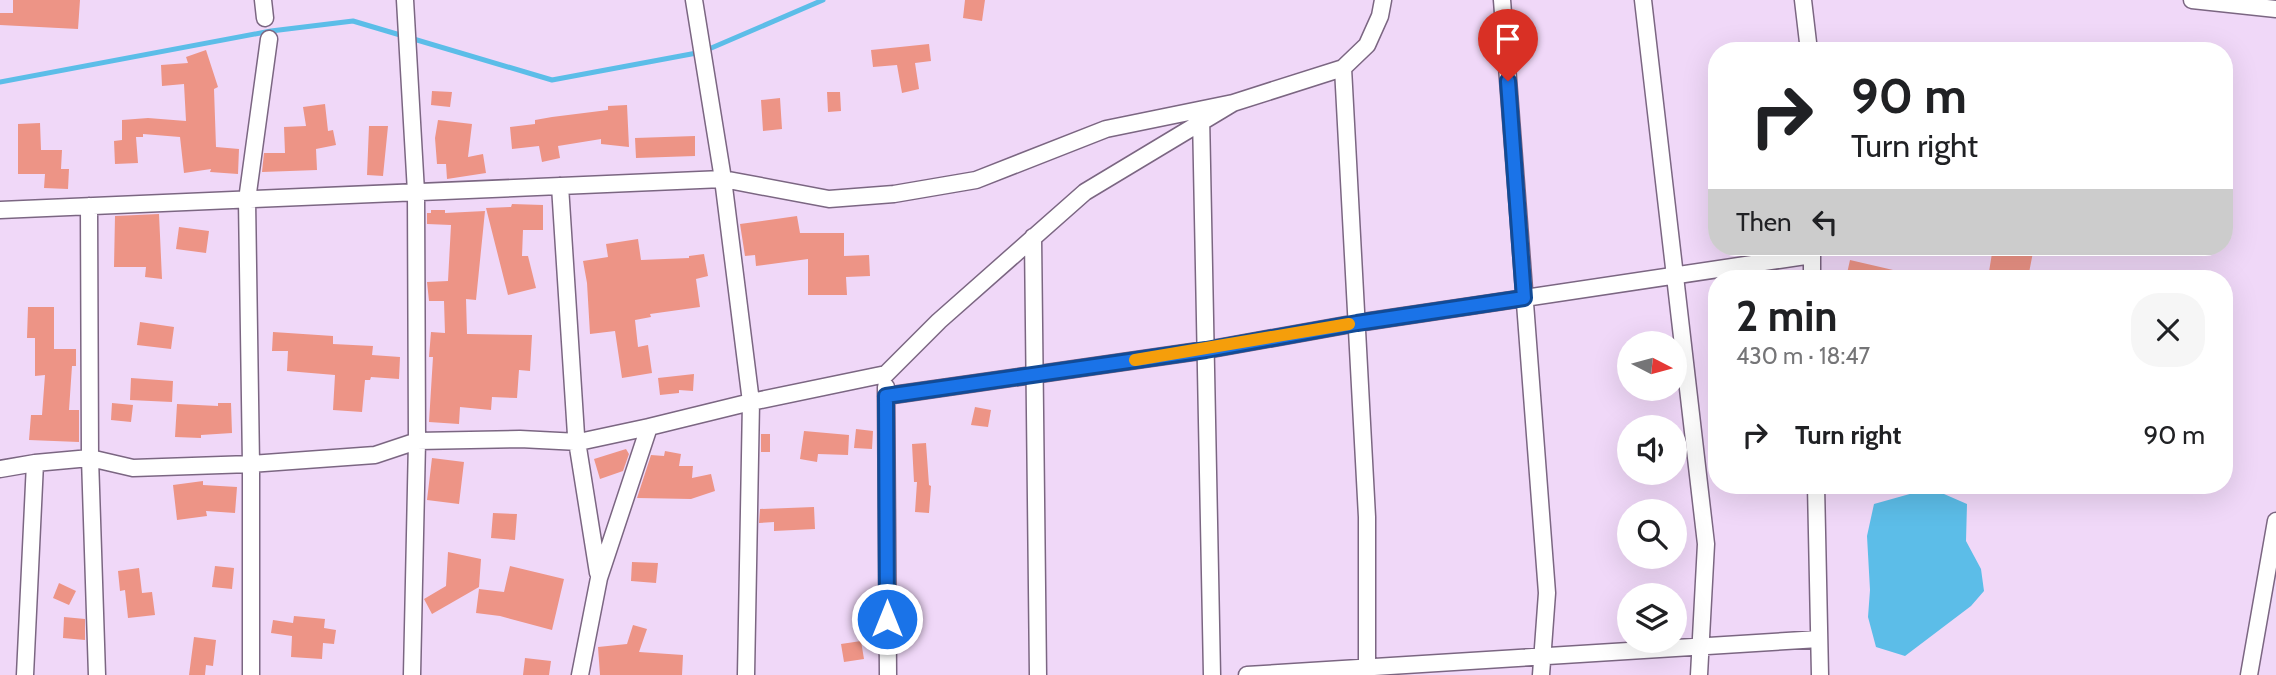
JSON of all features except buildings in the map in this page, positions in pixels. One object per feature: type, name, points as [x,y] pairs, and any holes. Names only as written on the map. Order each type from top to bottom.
[{"type":"street","points":[[263,0],[265,18]]},
{"type":"street","points":[[405,0],[416,192],[418,441],[412,675]]},
{"type":"street","points":[[694,0],[723,179],[751,402],[746,675]]},
{"type":"street","points":[[0,469],[90,458],[133,468],[251,464],[375,455],[418,441],[520,439],[579,442],[886,374],[939,321],[1085,191],[1201,116],[1343,68],[1367,45],[1380,16],[1383,0]]},
{"type":"street","points":[[1502,0],[1547,593],[1541,675]]},
{"type":"street","points":[[1643,0],[1706,544],[1699,675]]},
{"type":"street","points":[[1803,0],[1808,42]]},
{"type":"street","points":[[2192,0],[2276,9]]},
{"type":"street","points":[[250,675],[251,464],[247,200],[268,39]]},
{"type":"street","points":[[1343,68],[1367,517],[1367,672]]},
{"type":"street","points":[[0,210],[723,179],[829,200],[894,194],[976,180],[1106,129],[1201,116]]},
{"type":"street","points":[[1201,116],[1212,675]]},
{"type":"street","points":[[561,186],[576,435],[599,578]]},
{"type":"street","points":[[89,206],[90,458],[97,675]]},
{"type":"street","points":[[1033,237],[1038,675]]},
{"type":"street","points":[[886,396],[1206,350],[1357,323],[1783,256]]},
{"type":"street","points":[[886,374],[888,675]]},
{"type":"street","points":[[580,675],[599,578],[649,427]]},
{"type":"street","points":[[25,675],[35,463]]},
{"type":"street","points":[[1816,494],[1820,675]]},
{"type":"street","points":[[2249,675],[2276,521]]},
{"type":"street","points":[[1247,675],[1367,672],[1543,657],[1819,639]]},
{"type":"water","points":[[1910,494],[1944,494],[1967,504],[1966,541],[1981,569],[1984,591],[1971,606],[1905,656],[1876,647],[1868,617],[1870,590],[1867,536],[1874,504]]},
{"type":"waterway","points":[[0,82],[271,31],[353,21],[552,80],[702,52],[823,0]]},
{"type":"slow traffic","points":[[1135,360],[1349,324]]},
{"type":"route","points":[[887,619],[886,396],[1206,350],[1357,323],[1524,298],[1508,81]]}]
